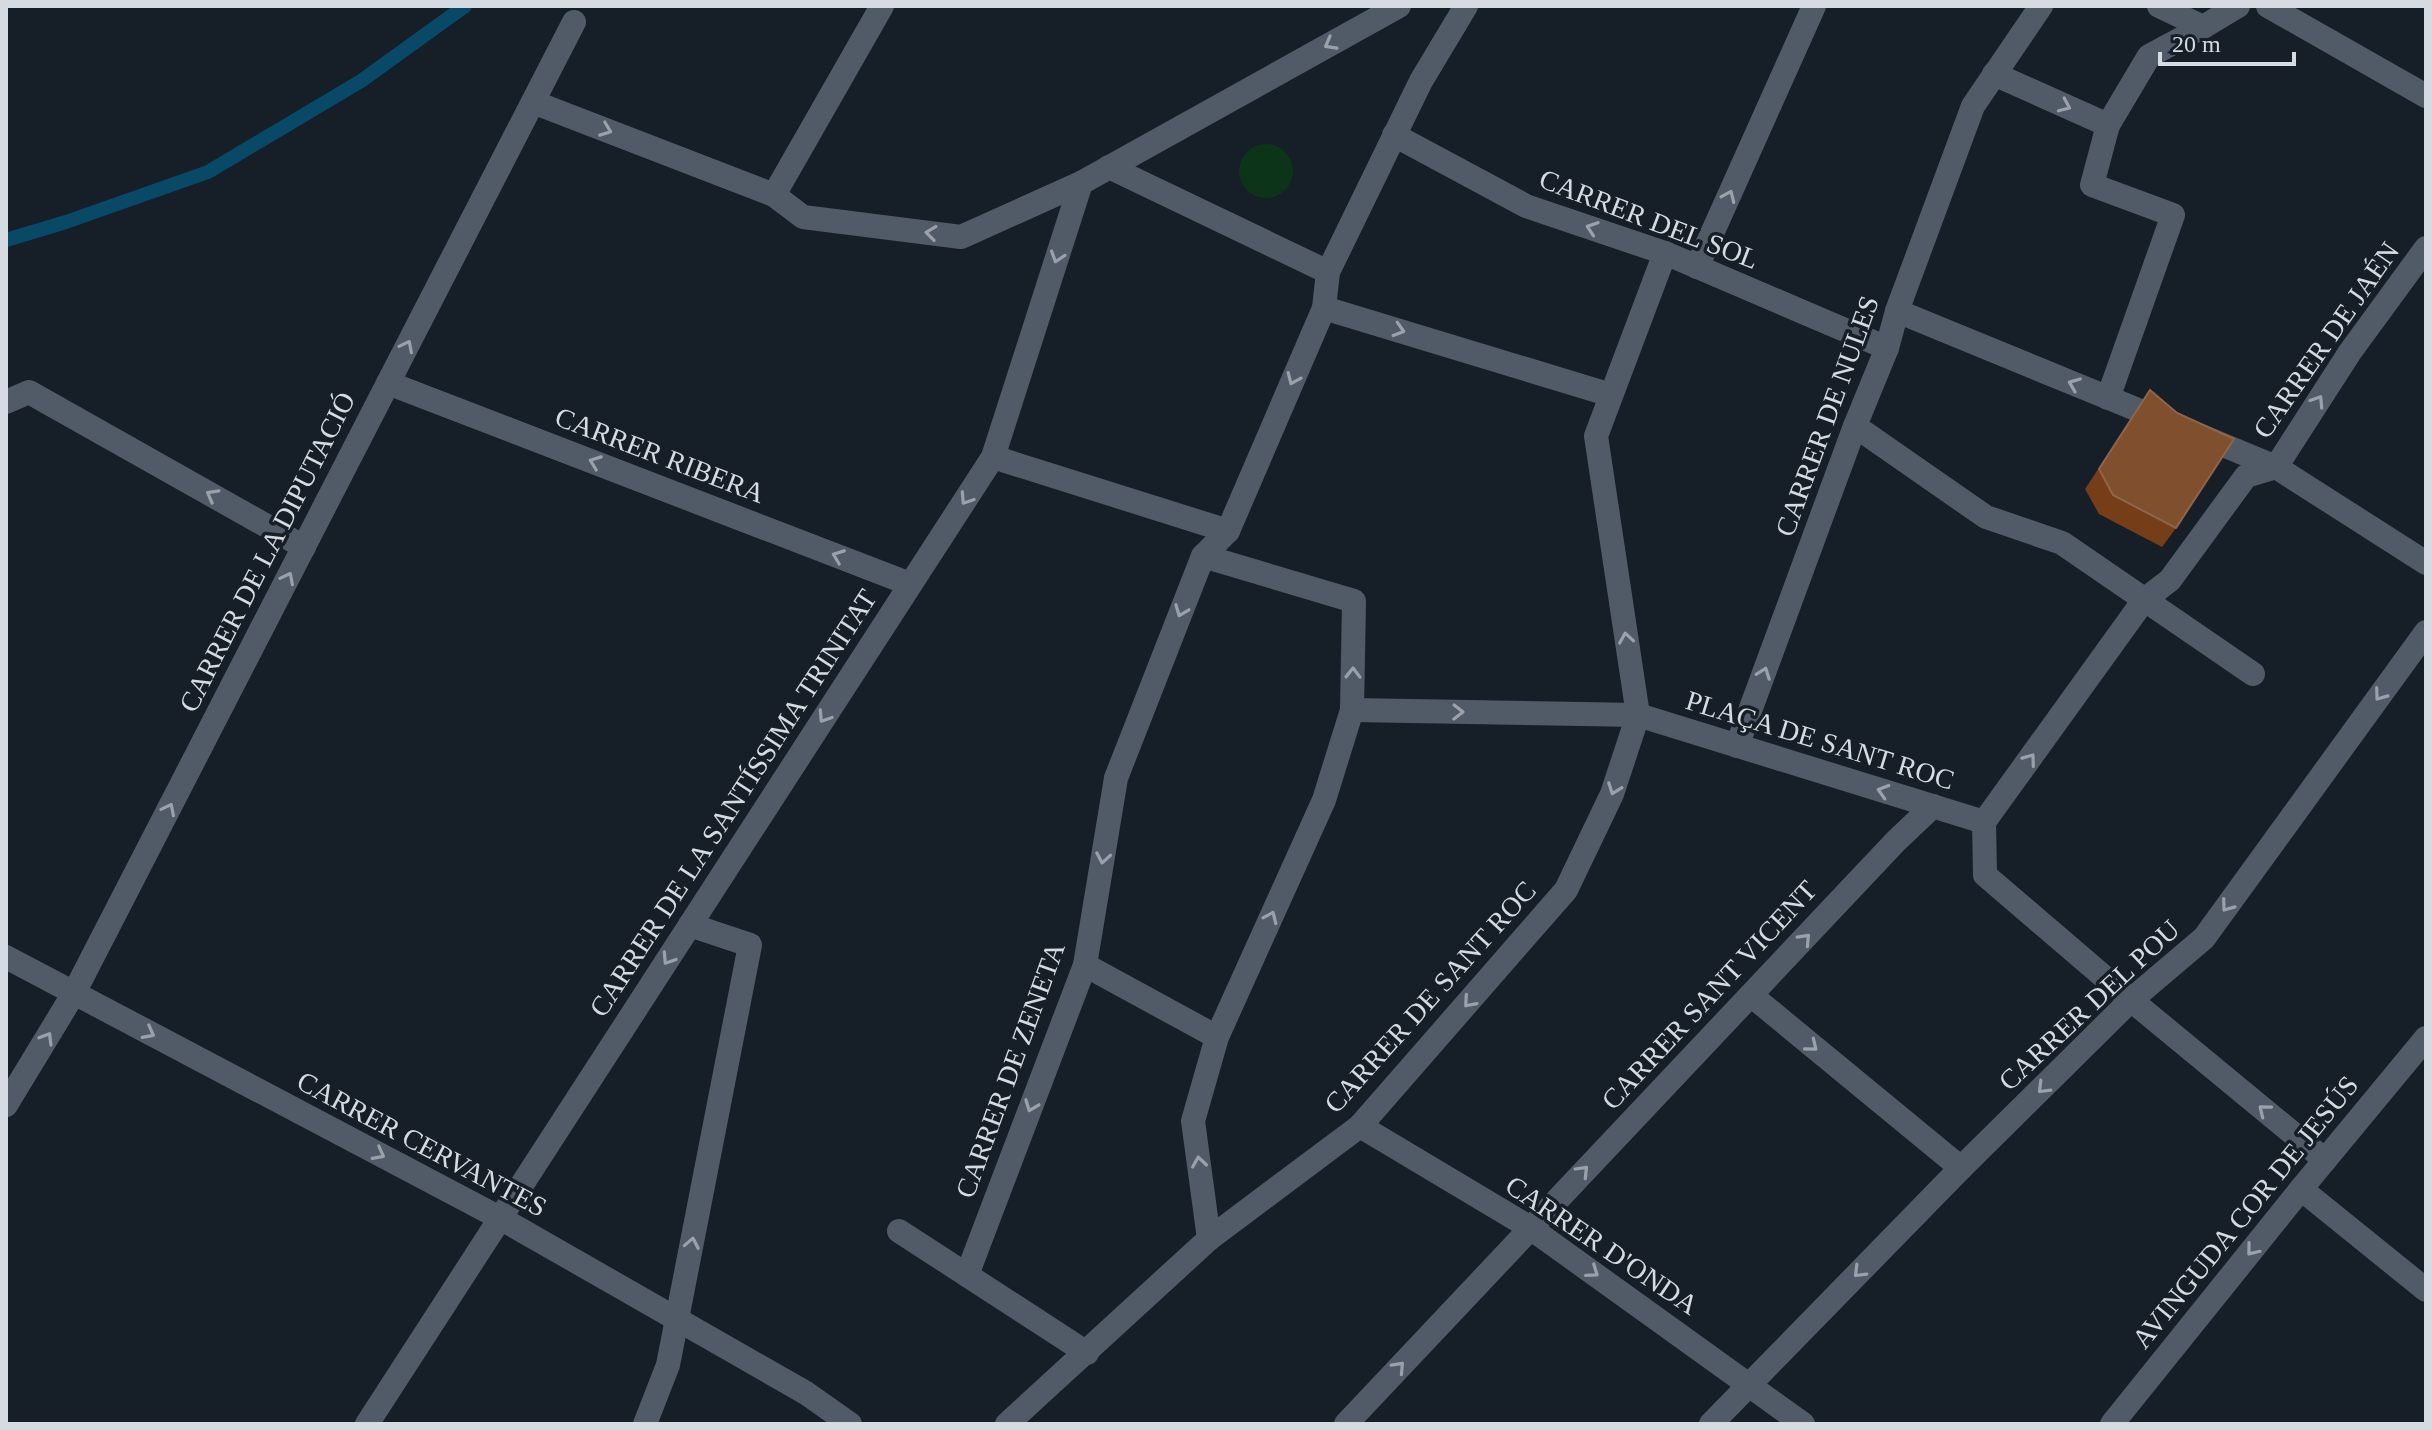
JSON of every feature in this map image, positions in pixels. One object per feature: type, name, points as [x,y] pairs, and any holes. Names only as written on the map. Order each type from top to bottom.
[{"type":"street","points":[[774,195],[882,6]]},
{"type":"street","points":[[533,102],[774,195],[803,217],[961,237],[1081,183],[1399,6]]},
{"type":"street","name":"CARRER DE ZENETA","points":[[967,1275],[1085,965],[1116,778],[1203,556],[1228,531],[1324,308],[1328,272],[1421,81],[1466,6]]},
{"type":"street","points":[[1697,267],[1814,6]]},
{"type":"street","name":"CARRER DE NULES","points":[[1737,746],[1855,426],[1887,348],[1897,311],[1973,106],[2041,6]]},
{"type":"street","points":[[2159,6],[2203,27]]},
{"type":"street","points":[[2268,6],[2426,96]]},
{"type":"street","points":[[2108,398],[2173,215],[2092,185],[2108,125],[2149,56],[2234,8]]},
{"type":"street","name":"CARRER DE LA DIPUTACIÓ","points":[[6,1105],[74,993],[574,22]]},
{"type":"street","points":[[1994,74],[2108,125]]},
{"type":"street","name":"CARRER DEL SOL","points":[[1394,135],[1526,206],[1665,253],[1887,348]]},
{"type":"street","points":[[1109,167],[1328,272]]},
{"type":"street","name":"CARRER DE LA SANTÍSSIMA TRINITAT","points":[[367,1424],[993,457],[1081,183]]},
{"type":"street","name":"CARRER DE JAÉN","points":[[2276,467],[2350,352],[2426,248]]},
{"type":"street","points":[[1638,715],[1596,436],[1665,253]]},
{"type":"street","points":[[1324,308],[1611,395]]},
{"type":"street","points":[[1897,311],[2276,467],[2426,563]]},
{"type":"street","name":"CARRER RIBERA","points":[[388,383],[910,584]]},
{"type":"street","points":[[6,402],[29,392],[304,547]]},
{"type":"street","points":[[1855,426],[1986,517],[2062,543],[2253,674]]},
{"type":"street","points":[[993,457],[1228,531]]},
{"type":"street","points":[[2276,467],[2246,476],[2170,580],[2144,600],[1984,822],[1985,875],[2325,1160]]},
{"type":"street","points":[[1203,556],[1354,601],[1352,710],[1324,800],[1217,1037],[1193,1121],[1209,1239]]},
{"type":"street","name":"CARRER DEL POU","points":[[1711,1424],[1961,1168],[2131,1000],[2204,938],[2426,632]]},
{"type":"street","name":"PLAÇA DE SANT ROC","points":[[1352,710],[1638,715],[1984,822]]},
{"type":"street","name":"CARRER DE SANT ROC","points":[[1007,1424],[1209,1239],[1360,1126],[1566,890],[1612,794],[1638,715]]},
{"type":"street","name":"CARRER SANT VICENT","points":[[1346,1424],[1529,1227],[1752,996],[1896,841],[1933,806]]},
{"type":"street","points":[[645,1424],[668,1365],[750,945],[690,925]]},
{"type":"street","name":"CARRER CERVANTES","points":[[6,957],[500,1218],[806,1393],[850,1424]]},
{"type":"street","points":[[1085,965],[1217,1037]]},
{"type":"street","points":[[1752,996],[1961,1168]]},
{"type":"street","name":"AVINGUDA COR DE JESÚS","points":[[2112,1424],[2426,1038]]},
{"type":"street","name":"CARRER D'ONDA","points":[[1360,1126],[1529,1227],[1803,1424]]},
{"type":"street","points":[[2301,1189],[2426,1290]]},
{"type":"street","points":[[899,1231],[1087,1353]]},
{"type":"green space","points":[[1266,144],[1285,152],[1293,171],[1285,190],[1266,198],[1247,190],[1239,171],[1247,152]]},
{"type":"building","points":[[2150,390],[2177,413],[2234,439],[2176,528],[2113,495],[2099,469]]},
{"type":"waterway","points":[[6,240],[208,172],[361,81],[465,6]]}]
